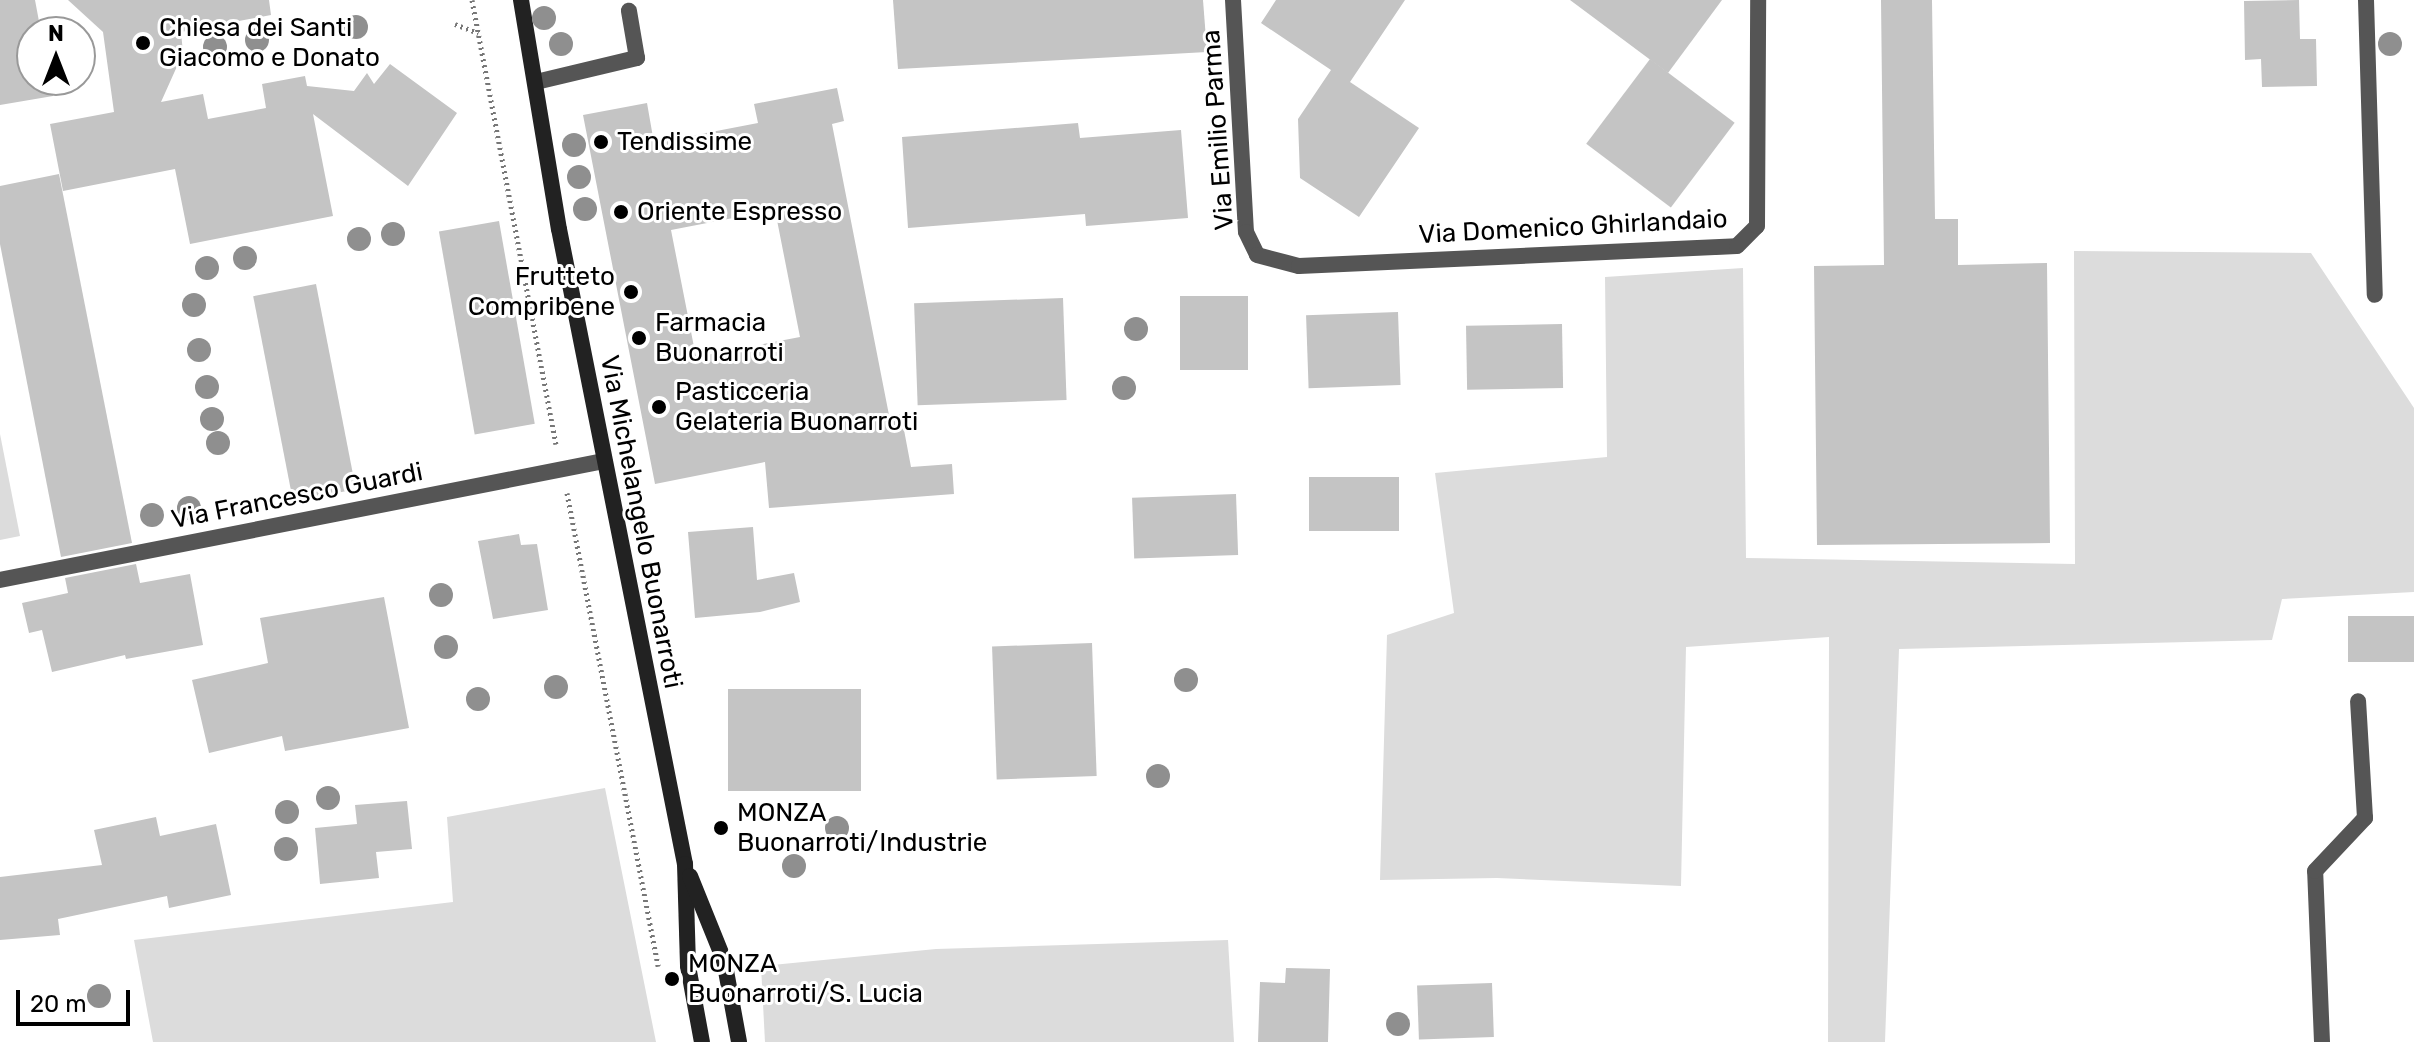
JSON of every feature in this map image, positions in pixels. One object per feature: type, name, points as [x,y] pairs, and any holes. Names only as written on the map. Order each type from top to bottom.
[{"type":"street","name":"Via Michelangelo Buonarroti","points":[[521,0],[559,229],[685,864],[688,966],[702,1042]]},
{"type":"street","name":"Via Emilio Parma","points":[[1233,0],[1246,232],[1257,255]]},
{"type":"street","name":"Via Domenico Ghirlandaio","points":[[1257,255],[1299,266],[1737,246],[1757,226],[1758,0]]},
{"type":"street","points":[[2366,0],[2375,295]]},
{"type":"street","points":[[536,82],[637,58],[629,11]]},
{"type":"street","name":"Via Francesco Guardi","points":[[0,580],[604,461]]},
{"type":"street","points":[[2322,1042],[2315,871],[2365,818],[2358,701]]},
{"type":"street","name":"Via Michelangelo Buonarroti","points":[[685,864],[724,960],[739,1042]]},
{"type":"path","points":[[472,0],[555,440]]},
{"type":"path","points":[[455,24],[478,33]]},
{"type":"path","points":[[566,492],[661,981]]},
{"type":"shaded area","points":[[2074,251],[2311,253],[2414,408],[2414,592],[2282,599],[2272,640],[1899,649],[1885,1042],[1828,1042],[1829,637],[1686,647],[1681,886],[1497,878],[1380,880],[1387,635],[1454,613],[1435,473],[1607,457],[1605,277],[1743,268],[1746,558],[2075,564]]},
{"type":"shaded area","points":[[0,434],[20,536],[0,540]]},
{"type":"shaded area","points":[[605,788],[656,1042],[153,1042],[134,940],[453,902],[447,817]]},
{"type":"shaded area","points":[[1228,940],[1234,1042],[765,1042],[761,966],[936,949]]},
{"type":"building","points":[[0,0],[35,0],[38,16],[16,16],[16,96],[53,96],[0,105]]},
{"type":"building","points":[[68,0],[269,0],[271,15],[181,32],[183,53],[161,102],[203,94],[208,119],[266,108],[262,84],[305,76],[307,86],[354,91],[367,73],[374,84],[390,64],[457,113],[408,186],[313,114],[333,216],[190,244],[175,169],[63,191],[50,124],[114,112],[103,32],[96,26],[96,16],[86,16]]},
{"type":"building","points":[[893,0],[1203,0],[1207,52],[898,69]]},
{"type":"building","points":[[1276,0],[1405,0],[1350,82],[1419,128],[1359,217],[1300,178],[1298,119],[1331,70],[1261,23]]},
{"type":"building","points":[[1570,0],[1722,0],[1668,73]]},
{"type":"building","points":[[1881,0],[1932,0],[1935,219],[1958,219],[1958,265],[2047,263],[2050,543],[1817,545],[1814,266],[1884,265]]},
{"type":"building","points":[[2299,0],[2300,39],[2316,39],[2317,86],[2262,87],[2261,59],[2245,60],[2244,1]]},
{"type":"building","points":[[1650,59],[1735,123],[1671,207],[1586,144]]},
{"type":"building","points":[[837,88],[844,121],[832,124],[889,415],[901,414],[911,467],[952,464],[954,494],[769,508],[765,462],[655,484],[583,115],[647,103],[654,143],[758,123],[754,104]],"holes":[[[775,210],[800,337],[696,357],[671,230]]]},
{"type":"building","points":[[1078,123],[1080,138],[1181,130],[1188,218],[1086,226],[1085,214],[908,228],[902,137]]},
{"type":"building","points":[[59,174],[132,543],[61,557],[0,244],[0,186]]},
{"type":"building","points":[[499,221],[535,424],[475,434],[439,232]]},
{"type":"building","points":[[316,284],[356,489],[293,501],[253,296]]},
{"type":"building","points":[[1180,296],[1248,296],[1248,370],[1180,370]]},
{"type":"building","points":[[1063,298],[1067,400],[918,405],[914,303]]},
{"type":"building","points":[[1398,312],[1401,385],[1309,388],[1306,315]]},
{"type":"building","points":[[1562,324],[1563,388],[1467,390],[1466,326]]},
{"type":"building","points":[[1309,477],[1399,477],[1399,531],[1309,531]]},
{"type":"building","points":[[1236,494],[1238,555],[1134,559],[1132,498]]},
{"type":"building","points":[[753,527],[757,580],[794,573],[800,602],[760,612],[695,618],[688,532]]},
{"type":"building","points":[[519,534],[521,545],[537,544],[548,610],[493,619],[478,541]]},
{"type":"building","points":[[136,564],[140,583],[190,574],[203,645],[126,659],[125,655],[52,672],[42,630],[29,633],[22,603],[68,593],[65,578]]},
{"type":"building","points":[[384,597],[409,728],[285,751],[282,736],[209,753],[192,680],[268,663],[260,618]]},
{"type":"building","points":[[2348,616],[2414,616],[2414,662],[2348,662]]},
{"type":"building","points":[[1092,643],[1097,776],[997,779],[992,646]]},
{"type":"building","points":[[728,689],[861,689],[861,791],[728,791]]},
{"type":"building","points":[[407,801],[412,849],[376,852],[379,878],[320,884],[315,828],[357,824],[355,805]]},
{"type":"building","points":[[156,817],[160,836],[216,824],[231,895],[169,908],[167,896],[58,919],[60,935],[0,940],[0,877],[102,865],[94,830]]},
{"type":"building","points":[[1286,968],[1330,969],[1328,1042],[1258,1042],[1260,982],[1285,983]]},
{"type":"building","points":[[1492,983],[1494,1037],[1419,1040],[1417,986]]},
{"type":"place","name":"Chiesa dei Santi Giacomo e Donato","points":[[143,43]]},
{"type":"place","name":"Tendissime","points":[[601,142]]},
{"type":"place","name":"Oriente Espresso","points":[[621,212]]},
{"type":"place","name":"Frutteto Compribene","points":[[631,292]]},
{"type":"place","name":"Farmacia Buonarroti","points":[[639,338]]},
{"type":"place","name":"Pasticceria Gelateria Buonarroti","points":[[659,407]]},
{"type":"place","name":"MONZA Buonarroti/Industrie","points":[[721,828]]},
{"type":"place","name":"MONZA Buonarroti/S. Lucia","points":[[672,979]]}]
